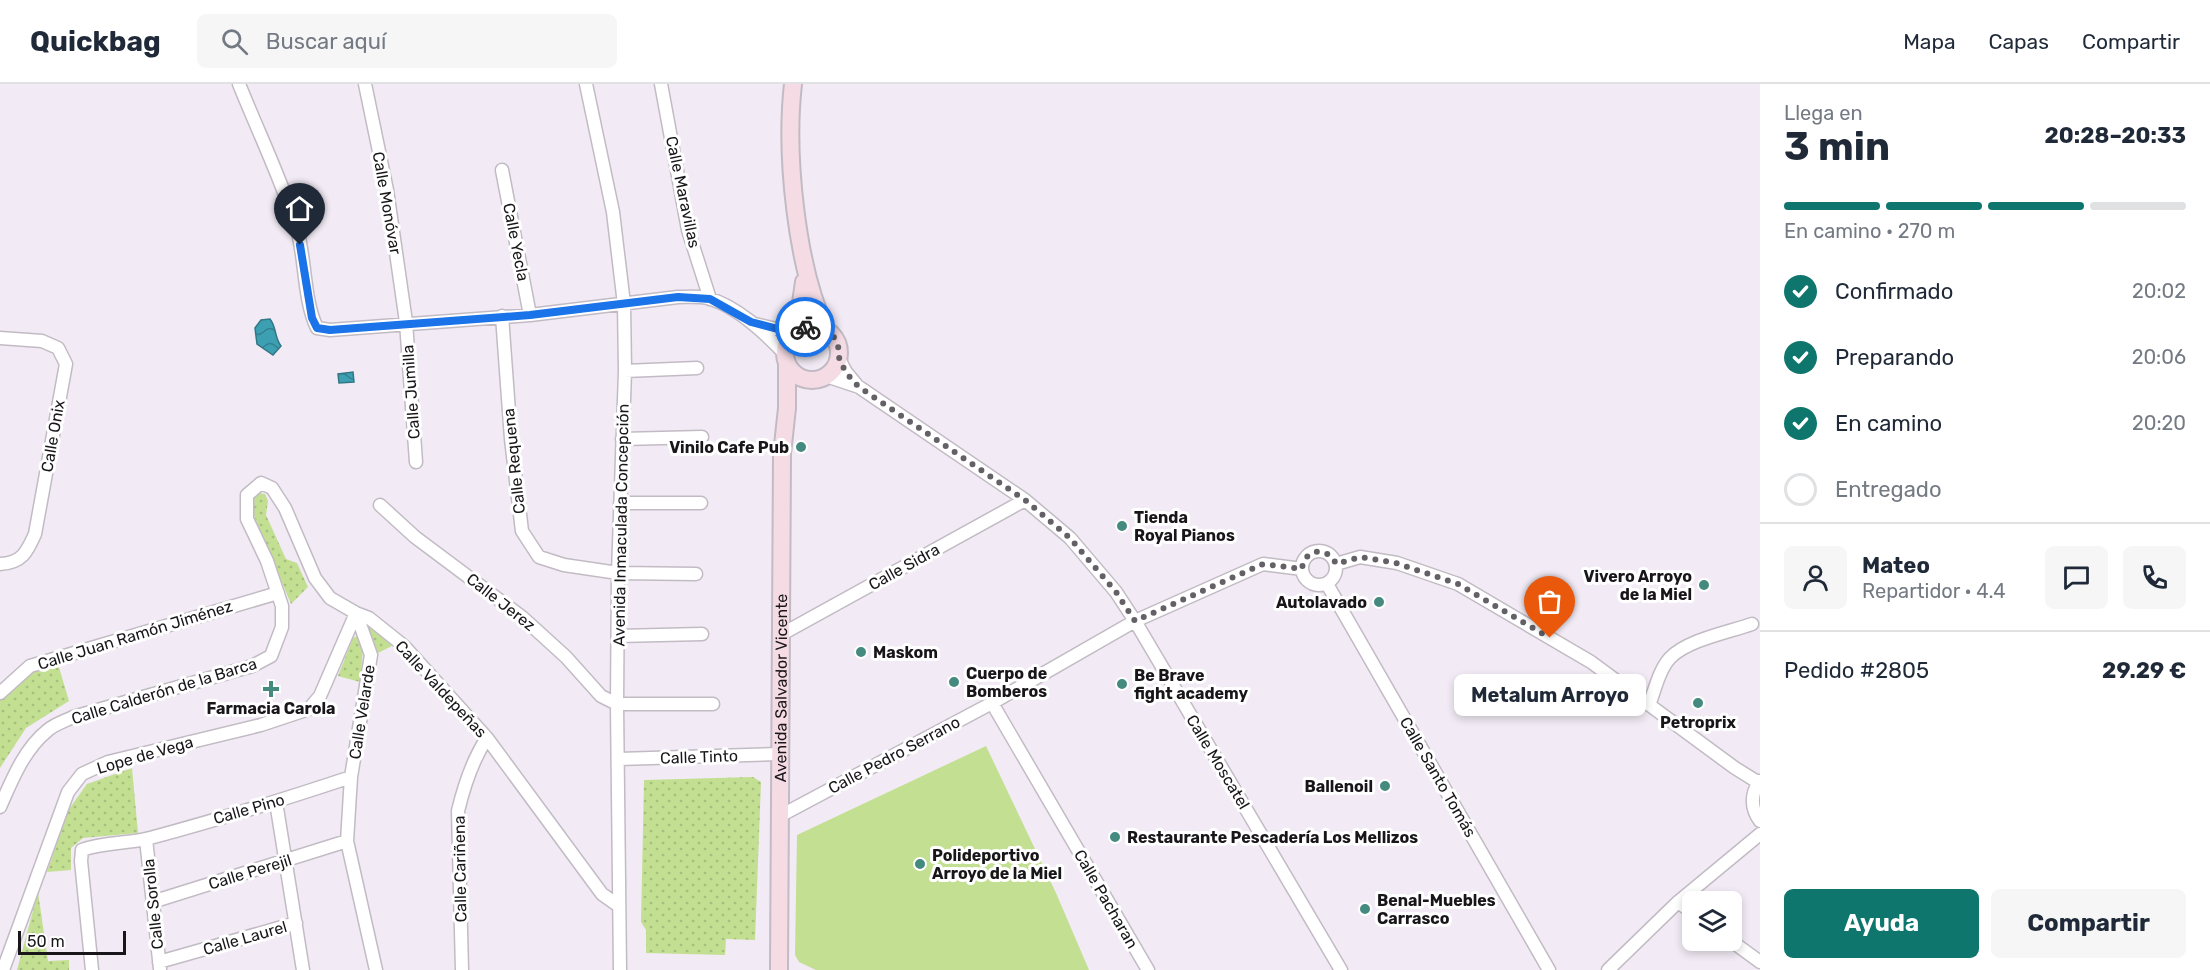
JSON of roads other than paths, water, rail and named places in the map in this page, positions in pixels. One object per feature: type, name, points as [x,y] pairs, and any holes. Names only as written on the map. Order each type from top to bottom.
[{"type":"street","points":[[244,84],[296,226],[312,318],[317,328],[330,330],[406,322],[530,315],[678,297],[710,299],[751,322],[795,332]]},
{"type":"street","name":"Calle Monóvar","points":[[365,84],[387,190],[406,322]]},
{"type":"street","name":"Avenida Inmaculada Concepción","points":[[586,84],[613,212],[624,304],[625,371],[618,573],[617,704],[620,970]]},
{"type":"street","name":"Calle Maravillas","points":[[661,84],[688,230],[710,299]]},
{"type":"street","points":[[787,408],[797,390],[832,371],[838,357],[836,342],[826,330],[811,295],[805,260],[792,162],[794,84]]},
{"type":"street","name":"Calle Yecla","points":[[502,170],[530,315]]},
{"type":"street","points":[[795,332],[803,292],[805,260]]},
{"type":"street","name":"Calle Requena","points":[[502,316],[511,439],[522,531],[539,556],[564,565],[618,573],[696,574]]},
{"type":"street","name":"Calle Jumilla","points":[[406,322],[417,462]]},
{"type":"street","points":[[751,322],[786,359],[796,375],[818,378]]},
{"type":"street","points":[[786,359],[788,339],[795,332],[811,326],[826,330]]},
{"type":"street","name":"Calle Onix","points":[[0,338],[42,341],[58,348],[66,364],[35,534],[27,552],[12,563],[0,564]]},
{"type":"street","name":"Calle Moscatel","points":[[838,357],[846,372],[859,387],[1025,500],[1070,538],[1116,592],[1341,970]]},
{"type":"street","name":"Avenida Salvador Vicente","points":[[781,966],[778,817],[782,634],[782,454],[787,408],[786,359]]},
{"type":"street","points":[[625,371],[697,368]]},
{"type":"street","name":"Calle Moscatel","points":[[818,378],[859,387]]},
{"type":"street","points":[[622,439],[702,437]]},
{"type":"street","name":"Calle Valdepeñas","points":[[278,593],[267,561],[247,519],[247,495],[261,483],[272,488],[285,508],[315,578],[330,598],[369,618],[404,646],[487,738],[602,894],[619,906]]},
{"type":"street","name":"Calle Sidra","points":[[782,634],[1025,500]]},
{"type":"street","points":[[620,503],[701,502]]},
{"type":"street","name":"Calle Jerez","points":[[380,505],[415,537],[522,617],[566,657],[601,696],[617,704]]},
{"type":"street","points":[[1314,552],[1325,552],[1336,564],[1335,576],[1327,584],[1311,584],[1306,580],[1302,569],[1305,559],[1314,552]]},
{"type":"street","points":[[1336,564],[1360,557],[1396,563],[1458,584],[1591,662],[1759,782],[1752,799],[1753,810],[1760,822]]},
{"type":"street","name":"Calle Pedro Serrano","points":[[778,817],[992,703],[1135,621],[1263,564],[1302,569]]},
{"type":"street","name":"Calle Santo Tomás","points":[[1327,584],[1549,970]]},
{"type":"street","name":"Calle Juan Ramón Jiménez","points":[[0,693],[30,666],[278,593]]},
{"type":"street","name":"Calle Calderón de la Barca","points":[[0,807],[13,778],[34,744],[50,728],[73,717],[252,666],[271,656],[282,627],[282,606],[278,593]]},
{"type":"street","name":"Calle Velarde","points":[[347,841],[351,777],[371,655],[356,613]]},
{"type":"street","name":"Lope de Vega","points":[[3,970],[68,792],[82,774],[128,756],[261,725],[309,709],[320,696],[356,613]]},
{"type":"street","points":[[1649,705],[1660,676],[1670,659],[1685,647],[1752,624]]},
{"type":"street","points":[[618,636],[702,634]]},
{"type":"street","name":"Calle Pacharan","points":[[992,703],[1148,970]]},
{"type":"street","points":[[617,704],[713,704]]},
{"type":"street","name":"Calle Cariñena","points":[[462,970],[458,811],[462,792],[487,738]]},
{"type":"street","name":"Calle Tinto","points":[[619,759],[779,754]]},
{"type":"street","name":"Calle Pino","points":[[92,970],[82,850],[96,845],[146,839],[276,802],[351,777]]},
{"type":"street","points":[[276,802],[303,970]]},
{"type":"street","points":[[1608,970],[1678,902],[1760,834]]},
{"type":"street","name":"Calle Sorolla","points":[[146,839],[159,966]]},
{"type":"street","points":[[347,841],[376,970]]},
{"type":"street","name":"Calle Perejil","points":[[152,903],[347,841]]},
{"type":"street","points":[[1678,902],[1682,905]]},
{"type":"street","name":"Calle Laurel","points":[[159,966],[296,923]]},
{"type":"street","points":[[1742,949],[1760,962]]},
{"type":"water","points":[[270,319],[281,346],[273,355],[257,344],[255,328],[261,320]]},
{"type":"water","points":[[353,372],[354,382],[339,383],[338,374]]},
{"type":"place","name":"Vinilo Cafe Pub","points":[[801,447]]},
{"type":"place","name":"Tienda Royal Pianos","points":[[1122,526]]},
{"type":"place","name":"Vivero Arroyo de la Miel","points":[[1704,585]]},
{"type":"place","name":"Autolavado","points":[[1379,602]]},
{"type":"place","name":"Metalum Arroyo","points":[[1550,638]]},
{"type":"place","name":"Maskom","points":[[861,652]]},
{"type":"place","name":"Cuerpo de Bomberos","points":[[954,682]]},
{"type":"place","name":"Be Brave fight academy","points":[[1122,684]]},
{"type":"place","name":"Farmacia Carola","points":[[271,689]]},
{"type":"place","name":"Petroprix","points":[[1698,703]]},
{"type":"place","name":"Ballenoil","points":[[1385,786]]},
{"type":"place","name":"Restaurante Pescadería Los Mellizos","points":[[1115,837]]},
{"type":"place","name":"Polideportivo Arroyo de la Miel","points":[[920,864]]},
{"type":"place","name":"Benal-Muebles Carrasco","points":[[1365,909]]}]
